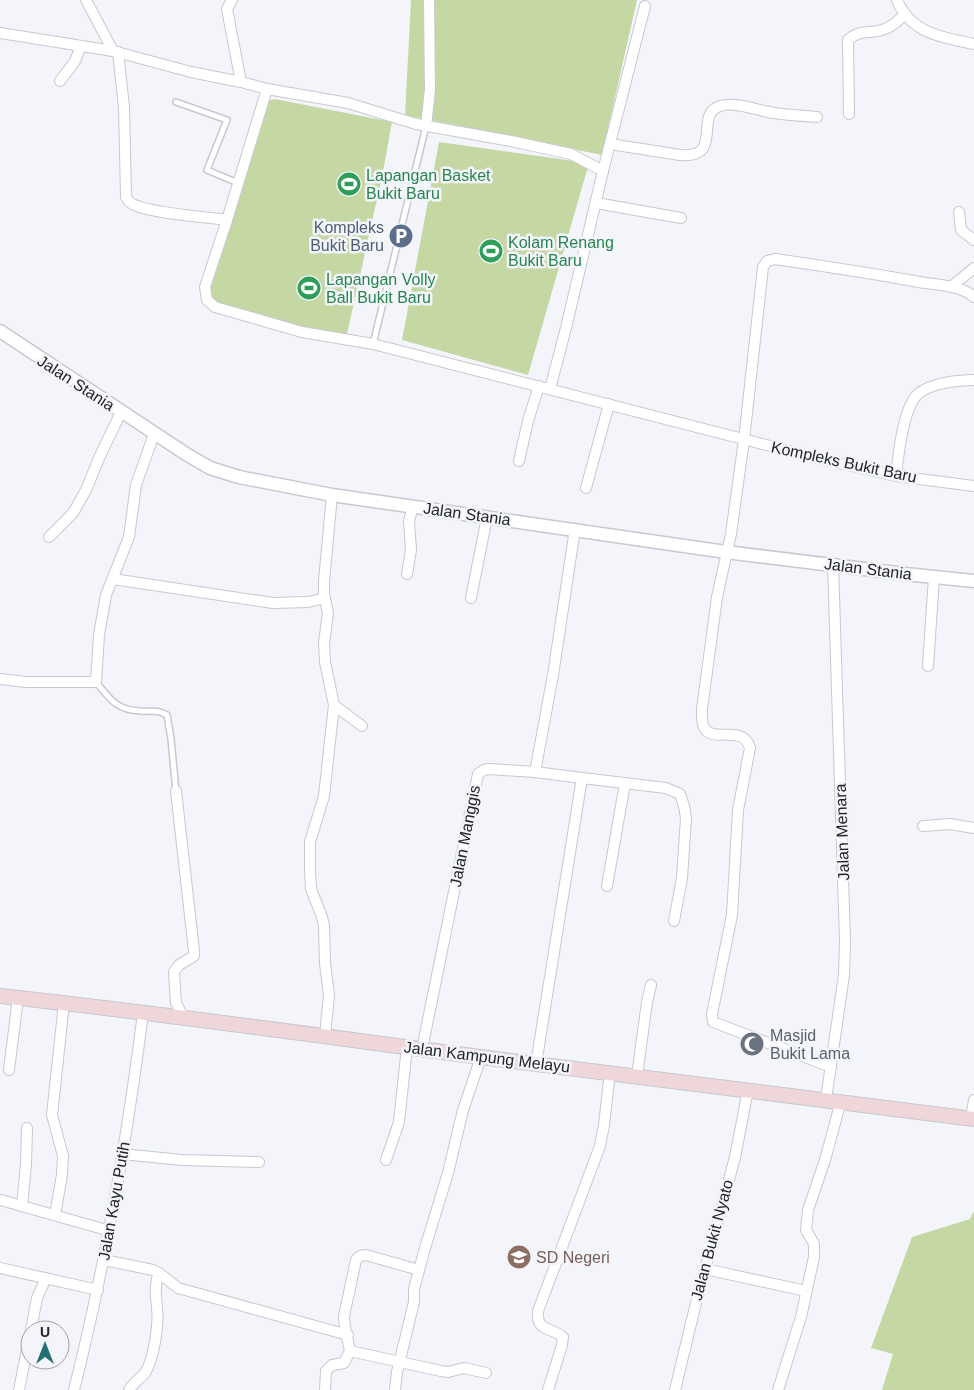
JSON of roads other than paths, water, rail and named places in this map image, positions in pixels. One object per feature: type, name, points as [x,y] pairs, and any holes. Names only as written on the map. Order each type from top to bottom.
[{"type":"main road","name":"Jalan Kampung Melayu","points":[[0,996],[177,1018],[236,1023],[481,1057],[826,1099],[972,1119]]},
{"type":"street","points":[[86,0],[116,52],[124,107],[126,197],[129,202],[137,207],[161,212],[227,220]]},
{"type":"street","points":[[426,126],[430,89],[429,0]]},
{"type":"street","points":[[897,0],[913,24],[926,31],[974,44]]},
{"type":"street","points":[[230,1],[227,9],[241,82]]},
{"type":"street","points":[[519,461],[528,421],[544,388],[566,328],[644,6]]},
{"type":"street","points":[[849,114],[848,40],[854,35],[865,32],[881,31],[892,26],[906,14]]},
{"type":"street","points":[[0,33],[116,52],[191,72],[241,82],[266,90],[348,104],[440,130],[511,141],[571,154],[603,171]]},
{"type":"street","points":[[60,81],[75,61],[81,46]]},
{"type":"street","name":"Kompleks Bukit Baru","points":[[266,90],[205,287],[207,300],[215,307],[302,332],[373,344],[744,440],[896,476],[974,486]]},
{"type":"street","points":[[610,144],[680,155],[692,156],[698,154],[702,151],[704,145],[708,118],[712,111],[721,105],[746,107],[777,114],[817,117]]},
{"type":"street","points":[[596,203],[681,218]]},
{"type":"street","points":[[959,212],[961,230],[974,240]]},
{"type":"street","points":[[831,1067],[713,1022],[712,1014],[732,915],[738,810],[750,748],[748,741],[743,737],[710,733],[705,729],[702,722],[702,709],[717,597],[731,534],[744,440],[763,267],[768,261],[775,259],[858,271],[951,288],[970,293],[974,297]]},
{"type":"street","points":[[951,288],[974,268]]},
{"type":"street","name":"Jalan Stania","points":[[0,331],[154,434],[210,468],[239,477],[332,495],[726,552],[974,581]]},
{"type":"street","points":[[896,476],[907,412],[914,398],[929,387],[953,381],[974,380]]},
{"type":"street","points":[[586,488],[609,404]]},
{"type":"street","points":[[49,537],[73,513],[86,490],[98,458],[121,412]]},
{"type":"street","points":[[0,679],[26,682],[96,682],[98,635],[106,595],[129,537],[136,485],[154,434]]},
{"type":"street","points":[[325,1036],[329,995],[325,963],[324,926],[311,889],[310,842],[324,796],[334,705],[325,662],[324,643],[328,613],[324,581],[332,495]]},
{"type":"street","points":[[407,574],[410,550],[409,521],[413,506]]},
{"type":"street","points":[[471,598],[487,517]]},
{"type":"street","points":[[575,529],[553,675],[535,772],[666,788],[680,794],[686,818],[682,878],[674,921]]},
{"type":"street","name":"Jalan Menara","points":[[826,1099],[844,975],[845,941],[833,564]]},
{"type":"street","points":[[928,666],[934,577]]},
{"type":"street","points":[[113,578],[273,603],[308,602],[325,598]]},
{"type":"street","points":[[334,705],[362,726]]},
{"type":"street","name":"Jalan Manggis","points":[[422,1049],[478,774],[489,769],[535,772]]},
{"type":"street","points":[[536,1064],[582,778]]},
{"type":"street","points":[[606,886],[625,783]]},
{"type":"street","points":[[176,791],[194,951],[194,956],[179,965],[174,972],[177,1018]]},
{"type":"street","points":[[923,826],[950,824],[974,828]]},
{"type":"street","points":[[637,1076],[651,985]]},
{"type":"street","points":[[9,1070],[18,998]]},
{"type":"street","points":[[55,1215],[62,1176],[62,1156],[52,1115],[64,1003]]},
{"type":"street","name":"Jalan Kayu Putih","points":[[74,1390],[110,1231],[143,1013]]},
{"type":"street","points":[[386,1160],[399,1122],[407,1047]]},
{"type":"street","points":[[395,1390],[399,1362],[414,1302],[414,1289],[448,1173],[463,1110],[481,1057]]},
{"type":"street","points":[[548,1390],[563,1337],[542,1327],[538,1318],[538,1311],[600,1146],[610,1072]]},
{"type":"street","name":"Jalan Bukit Nyato","points":[[675,1390],[704,1269],[734,1158],[748,1090]]},
{"type":"street","points":[[972,1119],[974,1100]]},
{"type":"street","points":[[778,1390],[801,1317],[814,1249],[811,1238],[806,1230],[807,1216],[841,1101]]},
{"type":"street","points":[[22,1206],[27,1128]]},
{"type":"street","points":[[122,1154],[259,1162]]},
{"type":"street","points":[[0,1200],[110,1231]]},
{"type":"street","points":[[325,1390],[326,1370],[332,1365],[344,1363],[350,1351],[348,1335],[344,1325],[344,1316],[356,1260],[360,1256],[366,1255],[419,1270]]},
{"type":"street","points":[[104,1260],[153,1270],[178,1288],[348,1335]]},
{"type":"street","points":[[0,1268],[98,1290]]},
{"type":"street","points":[[704,1269],[806,1292]]},
{"type":"street","points":[[129,1390],[145,1372],[152,1352],[156,1328],[156,1280],[159,1273]]},
{"type":"street","points":[[33,1320],[37,1298],[46,1278]]},
{"type":"street","points":[[350,1351],[441,1371],[448,1372],[464,1368],[486,1373]]},
{"type":"street","points":[[19,1390],[23,1370]]},
{"type":"lane","points":[[176,102],[227,120],[208,170],[238,183]]},
{"type":"lane","points":[[373,344],[426,126]]},
{"type":"lane","points":[[96,682],[114,704],[140,711],[160,711],[166,714],[171,739],[176,791]]},
{"type":"place","name":"Lapangan Basket Bukit Baru","points":[[349,184]]},
{"type":"place","name":"Kompleks Bukit Baru","points":[[401,236]]},
{"type":"place","name":"Kolam Renang Bukit Baru","points":[[491,251]]},
{"type":"place","name":"Lapangan Volly Ball Bukit Baru","points":[[309,288]]},
{"type":"place","name":"Masjid Bukit Lama","points":[[752,1044]]},
{"type":"place","name":"SD Negeri","points":[[519,1257]]}]
